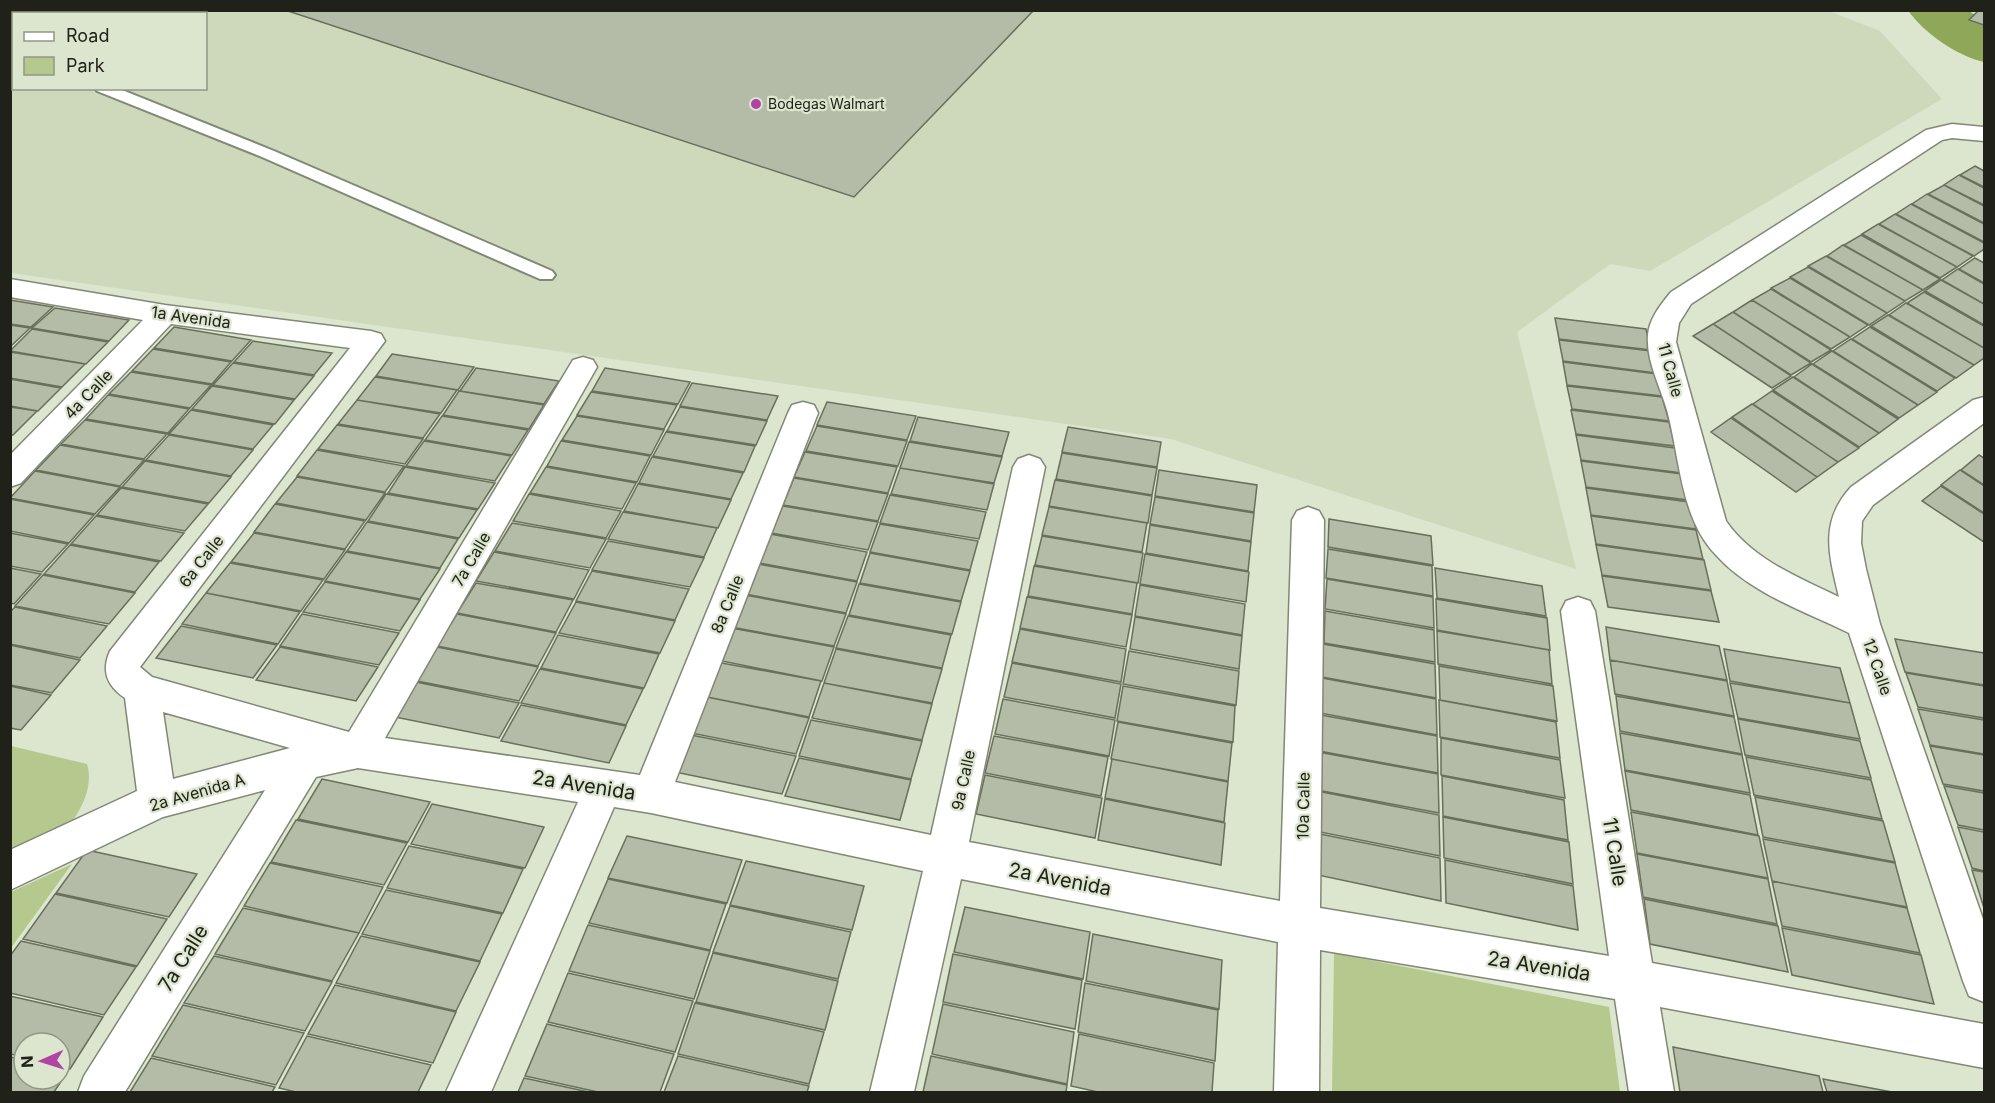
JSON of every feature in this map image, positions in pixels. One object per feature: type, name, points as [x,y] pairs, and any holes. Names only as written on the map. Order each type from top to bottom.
[{"type":"street","name":"11 Calle","points":[[1863,624],[1752,567],[1730,550],[1719,537],[1710,521],[1701,494],[1696,465],[1662,336],[1669,313],[1682,298],[1934,135],[1952,130],[1984,134]]},
{"type":"street","name":"1a Avenida","points":[[10,288],[165,314],[371,341]]},
{"type":"street","name":"4a Calle","points":[[10,475],[165,314]]},
{"type":"street","name":"6a Calle","points":[[142,690],[124,677],[121,670],[123,662],[371,341]]},
{"type":"street","name":"7a Calle","points":[[358,751],[584,367]]},
{"type":"street","name":"12 Calle","points":[[1984,408],[1862,496],[1846,521],[1845,543],[1863,624],[1984,981]]},
{"type":"street","name":"8a Calle","points":[[651,795],[803,413]]},
{"type":"street","name":"9a Calle","points":[[892,1092],[946,857],[1029,467]]},
{"type":"street","name":"10a Calle","points":[[1296,1092],[1308,520]]},
{"type":"street","name":"11 Calle","points":[[1578,611],[1651,1092]]},
{"type":"street","name":"2a Avenida","points":[[142,690],[358,751],[651,795],[946,857],[1301,926],[1635,981],[1984,1046]]},
{"type":"street","points":[[142,690],[157,801]]},
{"type":"street","name":"2a Avenida A","points":[[10,871],[157,801],[304,762],[358,751]]},
{"type":"street","name":"7a Calle","points":[[100,1092],[304,762]]},
{"type":"street","points":[[468,1092],[603,788]]},
{"type":"lane","points":[[107,90],[268,154],[546,275]]},
{"type":"shaded area","points":[[1826,10],[1880,31],[1942,99],[1650,271],[1610,264],[1517,332],[1576,569],[1171,439],[11,273],[11,11]]},
{"type":"green space","points":[[11,746],[87,764],[89,774],[82,804],[64,830],[47,844],[11,859]]},
{"type":"green space","points":[[72,864],[11,948],[11,892]]},
{"type":"green space","points":[[1334,953],[1609,1007],[1620,1092],[1332,1092]]},
{"type":"building","name":"Bodegas Walmart","points":[[285,10],[1034,10],[854,197]]},
{"type":"building","points":[[1979,10],[1984,10],[1984,25],[1969,20]]},
{"type":"building","points":[[1975,166],[1984,171],[1984,187],[1960,175]]},
{"type":"building","points":[[1959,175],[1984,188],[1984,205],[1944,185]]},
{"type":"building","points":[[1944,185],[1984,206],[1984,223],[1928,194]]},
{"type":"building","points":[[1927,194],[1984,224],[1984,242],[1912,204]]},
{"type":"building","points":[[1911,204],[1984,243],[1984,249],[1974,256],[1896,214]]},
{"type":"building","points":[[1895,214],[1973,256],[1957,267],[1879,224]]},
{"type":"building","points":[[1878,224],[1957,267],[1940,278],[1862,234]]},
{"type":"building","points":[[1861,235],[1940,279],[1923,290],[1844,245]]},
{"type":"building","points":[[1843,245],[1923,290],[1905,301],[1827,256]]},
{"type":"building","points":[[1826,256],[1905,301],[1887,313],[1808,266]]},
{"type":"building","points":[[1975,258],[1984,263],[1984,283],[1959,269]]},
{"type":"building","points":[[1808,267],[1887,313],[1869,325],[1790,277]]},
{"type":"building","points":[[1958,269],[1984,284],[1984,304],[1942,280]]},
{"type":"building","points":[[1790,278],[1868,325],[1850,337],[1771,288]]},
{"type":"building","points":[[1941,280],[1984,304],[1984,325],[1925,291]]},
{"type":"building","points":[[1771,289],[1850,337],[1831,349],[1752,300]]},
{"type":"building","points":[[1924,292],[1984,326],[1984,348],[1907,303]]},
{"type":"building","points":[[10,300],[53,307],[31,327],[10,324]]},
{"type":"building","points":[[1752,300],[1831,350],[1811,362],[1733,312]]},
{"type":"building","points":[[1906,303],[1984,348],[1984,358],[1974,365],[1889,315]]},
{"type":"building","points":[[55,308],[129,320],[109,341],[32,328]]},
{"type":"building","points":[[1733,312],[1811,363],[1791,375],[1713,324]]},
{"type":"building","points":[[1888,315],[1974,365],[1956,378],[1871,326]]},
{"type":"building","points":[[1555,318],[1646,329],[1651,350],[1559,339]]},
{"type":"building","points":[[1713,324],[1791,376],[1772,388],[1693,336]]},
{"type":"building","points":[[10,325],[30,328],[10,347]]},
{"type":"building","points":[[174,327],[251,340],[232,361],[154,348]]},
{"type":"building","points":[[1870,327],[1955,378],[1937,391],[1852,339]]},
{"type":"building","points":[[32,329],[108,342],[86,364],[10,351]]},
{"type":"building","points":[[1851,339],[1937,392],[1918,405],[1833,351]]},
{"type":"building","points":[[1559,340],[1651,351],[1656,373],[1563,361]]},
{"type":"building","points":[[253,341],[332,353],[314,375],[234,362]]},
{"type":"building","points":[[153,349],[231,362],[212,384],[132,371]]},
{"type":"building","points":[[1832,351],[1918,405],[1899,418],[1813,364]]},
{"type":"building","points":[[10,352],[85,364],[62,387],[10,378]]},
{"type":"building","points":[[392,354],[474,367],[458,390],[376,376]]},
{"type":"building","points":[[1563,362],[1657,374],[1662,396],[1567,385]]},
{"type":"building","points":[[233,363],[314,376],[295,399],[213,385]]},
{"type":"building","points":[[1812,364],[1898,419],[1879,433],[1794,377]]},
{"type":"building","points":[[476,368],[559,381],[544,404],[460,391]]},
{"type":"building","points":[[605,368],[690,382],[678,404],[592,391]]},
{"type":"building","points":[[131,372],[211,385],[190,408],[109,394]]},
{"type":"building","points":[[375,377],[457,390],[441,413],[357,400]]},
{"type":"building","points":[[1793,377],[1879,433],[1859,447],[1773,390]]},
{"type":"building","points":[[10,379],[61,388],[38,411],[10,406]]},
{"type":"building","points":[[692,383],[778,396],[767,420],[680,406]]},
{"type":"building","points":[[212,386],[294,400],[275,424],[192,409]]},
{"type":"building","points":[[1567,386],[1662,397],[1669,421],[1572,409]]},
{"type":"building","points":[[459,391],[544,405],[529,429],[443,415]]},
{"type":"building","points":[[1772,391],[1859,448],[1838,462],[1753,404]]},
{"type":"building","points":[[591,392],[677,405],[664,429],[577,415]]},
{"type":"building","points":[[108,395],[189,409],[168,433],[86,419]]},
{"type":"building","points":[[357,400],[440,414],[423,438],[338,424]]},
{"type":"building","points":[[827,402],[916,416],[907,440],[817,425]]},
{"type":"building","points":[[1752,404],[1838,462],[1817,477],[1732,417]]},
{"type":"building","points":[[10,407],[37,411],[13,435],[10,435]]},
{"type":"building","points":[[680,407],[767,421],[756,445],[667,431]]},
{"type":"building","points":[[191,410],[273,425],[253,449],[169,434]]},
{"type":"building","points":[[1571,410],[1669,422],[1675,446],[1576,434]]},
{"type":"building","points":[[442,416],[528,430],[512,455],[425,440]]},
{"type":"building","points":[[577,416],[664,430],[651,455],[562,440]]},
{"type":"building","points":[[918,417],[1009,432],[1002,456],[910,441]]},
{"type":"building","points":[[1731,418],[1817,477],[1796,492],[1711,432]]},
{"type":"building","points":[[85,420],[167,434],[144,459],[61,444]]},
{"type":"building","points":[[337,425],[423,439],[405,464],[318,449]]},
{"type":"building","points":[[817,426],[907,441],[898,466],[806,451]]},
{"type":"building","points":[[1068,427],[1161,442],[1157,467],[1062,452]]},
{"type":"building","points":[[666,432],[755,446],[744,472],[653,456]]},
{"type":"building","points":[[169,435],[253,450],[231,476],[146,460]]},
{"type":"building","points":[[1576,435],[1675,448],[1682,473],[1581,460]]},
{"type":"building","points":[[424,441],[511,456],[495,481],[406,466]]},
{"type":"building","points":[[561,441],[650,456],[637,482],[547,466]]},
{"type":"building","points":[[909,442],[1002,457],[994,483],[900,468]]},
{"type":"building","points":[[60,445],[144,460],[120,486],[36,470]]},
{"type":"building","points":[[317,450],[404,466],[385,492],[297,476]]},
{"type":"building","points":[[805,452],[897,467],[888,493],[794,477]]},
{"type":"building","points":[[1062,453],[1157,468],[1152,495],[1056,479]]},
{"type":"building","points":[[1979,455],[1984,458],[1984,485],[1961,470]]},
{"type":"building","points":[[652,457],[743,473],[731,499],[639,483]]},
{"type":"building","points":[[145,461],[231,477],[209,503],[122,487]]},
{"type":"building","points":[[1581,461],[1682,474],[1688,500],[1586,487]]},
{"type":"building","points":[[405,467],[495,483],[478,509],[388,493]]},
{"type":"building","points":[[546,467],[636,483],[622,509],[530,493]]},
{"type":"building","points":[[900,468],[994,484],[987,510],[891,494]]},
{"type":"building","points":[[1159,470],[1257,485],[1254,512],[1155,496]]},
{"type":"building","points":[[1960,470],[1984,486],[1984,513],[1941,485]]},
{"type":"building","points":[[35,471],[120,487],[95,514],[10,498]]},
{"type":"building","points":[[297,477],[385,493],[366,520],[276,503]]},
{"type":"building","points":[[794,478],[888,494],[878,521],[783,505]]},
{"type":"building","points":[[1055,480],[1152,496],[1148,523],[1049,506]]},
{"type":"building","points":[[638,484],[731,500],[718,528],[624,511]]},
{"type":"building","points":[[1941,486],[1984,514],[1984,542],[1922,501]]},
{"type":"building","points":[[121,488],[208,504],[185,531],[97,515]]},
{"type":"building","points":[[1586,488],[1689,502],[1696,529],[1591,515]]},
{"type":"building","points":[[386,494],[477,510],[459,538],[368,521]]},
{"type":"building","points":[[529,494],[621,511],[606,538],[513,521]]},
{"type":"building","points":[[890,495],[986,512],[979,539],[880,523]]},
{"type":"building","points":[[1155,497],[1254,513],[1251,541],[1150,524]]},
{"type":"building","points":[[10,499],[94,515],[69,543],[10,531]]},
{"type":"building","points":[[275,504],[365,521],[345,549],[254,532]]},
{"type":"building","points":[[783,506],[878,522],[868,550],[771,533]]},
{"type":"building","points":[[1049,507],[1147,523],[1142,552],[1042,535]]},
{"type":"building","points":[[623,512],[717,528],[704,557],[608,539]]},
{"type":"building","points":[[96,516],[184,533],[161,561],[71,544]]},
{"type":"building","points":[[1591,516],[1696,530],[1703,559],[1596,544]]},
{"type":"building","points":[[1329,519],[1431,536],[1433,565],[1328,547]]},
{"type":"building","points":[[367,522],[458,539],[440,568],[347,551]]},
{"type":"building","points":[[512,523],[606,539],[590,568],[495,551]]},
{"type":"building","points":[[880,524],[978,541],[970,570],[870,552]]},
{"type":"building","points":[[1150,525],[1251,542],[1248,571],[1146,553]]},
{"type":"building","points":[[10,533],[68,544],[42,572],[10,566]]},
{"type":"building","points":[[254,533],[345,550],[324,579],[231,562]]},
{"type":"building","points":[[770,534],[867,552],[857,581],[759,563]]},
{"type":"building","points":[[1042,536],[1143,553],[1138,583],[1035,565]]},
{"type":"building","points":[[608,541],[704,558],[690,587],[592,570]]},
{"type":"building","points":[[70,545],[159,562],[135,592],[44,574]]},
{"type":"building","points":[[1596,545],[1704,560],[1711,590],[1602,575]]},
{"type":"building","points":[[1328,549],[1432,566],[1433,596],[1326,578]]},
{"type":"building","points":[[346,552],[440,569],[420,599],[325,581]]},
{"type":"building","points":[[494,552],[589,570],[574,599],[476,581]]},
{"type":"building","points":[[870,553],[970,571],[961,601],[860,583]]},
{"type":"building","points":[[1145,554],[1249,572],[1246,602],[1140,584]]},
{"type":"building","points":[[230,563],[323,580],[301,611],[206,593]]},
{"type":"building","points":[[758,564],[857,582],[846,613],[745,594]]},
{"type":"building","points":[[1034,566],[1137,583],[1132,614],[1028,596]]},
{"type":"building","points":[[10,568],[41,574],[14,604],[10,603]]},
{"type":"building","points":[[1435,568],[1542,586],[1546,616],[1437,598]]},
{"type":"building","points":[[592,571],[689,589],[675,620],[576,601]]},
{"type":"building","points":[[43,575],[135,593],[109,624],[15,606]]},
{"type":"building","points":[[1602,576],[1711,591],[1719,622],[1608,607]]},
{"type":"building","points":[[1327,579],[1433,597],[1434,628],[1325,609]]},
{"type":"building","points":[[325,582],[420,600],[400,631],[303,612]]},
{"type":"building","points":[[476,583],[573,600],[556,632],[457,613]]},
{"type":"building","points":[[859,584],[961,602],[952,634],[849,615]]},
{"type":"building","points":[[1140,585],[1245,604],[1242,635],[1135,616]]},
{"type":"building","points":[[206,593],[300,612],[278,644],[182,624]]},
{"type":"building","points":[[745,595],[846,614],[834,646],[731,627]]},
{"type":"building","points":[[1027,597],[1132,615],[1126,647],[1020,628]]},
{"type":"building","points":[[1436,599],[1547,618],[1550,650],[1437,630]]},
{"type":"building","points":[[576,602],[675,621],[660,653],[559,633]]},
{"type":"building","points":[[15,607],[107,626],[80,658],[10,644],[10,612]]},
{"type":"building","points":[[1325,611],[1434,630],[1435,662],[1324,643]]},
{"type":"building","points":[[302,614],[399,633],[379,665],[280,646]]},
{"type":"building","points":[[457,614],[556,633],[538,666],[437,646]]},
{"type":"building","points":[[848,616],[951,635],[942,668],[836,648]]},
{"type":"building","points":[[1135,617],[1242,636],[1239,669],[1130,649]]},
{"type":"building","points":[[181,626],[277,645],[253,678],[156,658]]},
{"type":"building","points":[[1606,627],[1719,646],[1727,680],[1610,660]]},
{"type":"building","points":[[731,628],[834,647],[822,681],[717,660]]},
{"type":"building","points":[[1020,629],[1126,649],[1121,682],[1012,662]]},
{"type":"building","points":[[1437,631],[1549,650],[1552,684],[1438,664]]},
{"type":"building","points":[[558,635],[659,654],[644,688],[541,668]]},
{"type":"building","points":[[1895,639],[1984,653],[1984,685],[1905,672]]},
{"type":"building","points":[[1323,644],[1435,664],[1436,698],[1322,677]]},
{"type":"building","points":[[10,645],[80,660],[52,693],[10,685]]},
{"type":"building","points":[[280,647],[378,667],[356,701],[256,680]]},
{"type":"building","points":[[437,647],[538,667],[519,701],[417,681]]},
{"type":"building","points":[[836,649],[942,669],[932,703],[824,683]]},
{"type":"building","points":[[1724,649],[1840,668],[1850,703],[1730,681]]},
{"type":"building","points":[[1129,651],[1239,671],[1236,705],[1123,684]]},
{"type":"building","points":[[1610,660],[1727,681],[1734,716],[1615,694]]},
{"type":"building","points":[[716,662],[821,681],[809,717],[702,696]]},
{"type":"building","points":[[1012,663],[1121,684],[1115,718],[1004,697]]},
{"type":"building","points":[[1439,666],[1553,686],[1557,721],[1440,700]]},
{"type":"building","points":[[540,669],[643,689],[626,725],[521,703]]},
{"type":"building","points":[[1906,673],[1984,686],[1984,718],[1918,707]]},
{"type":"building","points":[[1322,678],[1436,699],[1437,735],[1320,713]]},
{"type":"building","points":[[416,682],[519,703],[499,738],[395,717]]},
{"type":"building","points":[[824,683],[932,704],[922,740],[812,718]]},
{"type":"building","points":[[1730,683],[1850,703],[1860,739],[1738,718]]},
{"type":"building","points":[[10,686],[51,695],[21,730],[10,728]]},
{"type":"building","points":[[1123,686],[1235,706],[1233,742],[1117,721]]},
{"type":"building","points":[[702,696],[809,718],[796,754],[686,732]]},
{"type":"building","points":[[1616,696],[1734,717],[1742,754],[1620,731]]},
{"type":"building","points":[[1003,699],[1115,720],[1109,756],[995,734]]},
{"type":"building","points":[[1439,700],[1556,722],[1560,758],[1440,737]]},
{"type":"building","points":[[521,705],[626,726],[609,763],[501,741]]},
{"type":"building","points":[[1918,709],[1984,720],[1984,754],[1930,745]]},
{"type":"building","points":[[1321,715],[1437,736],[1438,773],[1319,751]]},
{"type":"building","points":[[1738,719],[1860,741],[1871,778],[1745,755]]},
{"type":"building","points":[[811,720],[922,741],[911,779],[799,756]]},
{"type":"building","points":[[1118,722],[1232,743],[1228,781],[1111,759]]},
{"type":"building","points":[[1620,733],[1742,755],[1750,793],[1625,770]]},
{"type":"building","points":[[686,734],[796,756],[782,794],[670,771]]},
{"type":"building","points":[[994,736],[1108,757],[1101,796],[985,773]]},
{"type":"building","points":[[1441,738],[1560,760],[1565,798],[1441,775]]},
{"type":"building","points":[[1930,746],[1984,755],[1984,791],[1943,784]]},
{"type":"building","points":[[1318,752],[1438,774],[1439,813],[1317,790]]},
{"type":"building","points":[[1746,757],[1871,780],[1882,819],[1754,795]]},
{"type":"building","points":[[799,758],[911,780],[900,820],[785,796]]},
{"type":"building","points":[[1112,759],[1228,782],[1224,822],[1105,798]]},
{"type":"building","points":[[1625,771],[1750,795],[1758,835],[1631,810]]},
{"type":"building","points":[[985,775],[1102,798],[1095,838],[976,814]]},
{"type":"building","points":[[1442,776],[1564,800],[1568,840],[1443,816]]},
{"type":"building","points":[[322,779],[430,802],[408,842],[298,819]]},
{"type":"building","points":[[1944,786],[1984,793],[1984,830],[1958,825]]},
{"type":"building","points":[[1317,791],[1439,815],[1440,856],[1315,831]]},
{"type":"building","points":[[1755,797],[1883,821],[1895,862],[1763,837]]},
{"type":"building","points":[[1105,799],[1225,823],[1221,865],[1098,840]]},
{"type":"building","points":[[432,804],[544,827],[525,868],[411,844]]},
{"type":"building","points":[[1631,812],[1759,836],[1768,878],[1637,853]]},
{"type":"building","points":[[1443,817],[1569,842],[1573,884],[1444,858]]},
{"type":"building","points":[[296,820],[407,843],[384,885],[271,862]]},
{"type":"building","points":[[1958,827],[1984,832],[1984,871],[1972,868]]},
{"type":"building","points":[[1315,833],[1440,858],[1441,901],[1313,874]]},
{"type":"building","points":[[627,836],[742,860],[727,903],[608,878]]},
{"type":"building","points":[[1763,839],[1895,863],[1907,907],[1772,881]]},
{"type":"building","points":[[409,846],[523,869],[503,913],[387,888]]},
{"type":"building","points":[[87,850],[197,874],[169,917],[56,893]]},
{"type":"building","points":[[1637,854],[1768,879],[1777,924],[1643,897]]},
{"type":"building","points":[[1445,860],[1573,886],[1578,930],[1446,903]]},
{"type":"building","points":[[746,861],[864,886],[852,930],[730,905]]},
{"type":"building","points":[[270,863],[383,887],[359,933],[244,906]]},
{"type":"building","points":[[1972,870],[1984,872],[1984,908]]},
{"type":"building","points":[[608,879],[726,904],[710,950],[589,923]]},
{"type":"building","points":[[1772,881],[1907,908],[1920,953],[1782,926]]},
{"type":"building","points":[[386,890],[502,914],[480,961],[362,934]]},
{"type":"building","points":[[55,894],[167,919],[137,966],[23,939]]},
{"type":"building","points":[[1644,899],[1778,926],[1788,972],[1650,944]]},
{"type":"building","points":[[730,906],[851,932],[838,979],[713,952]]},
{"type":"building","points":[[965,907],[1090,932],[1083,979],[954,952]]},
{"type":"building","points":[[243,908],[359,933],[332,981],[215,954]]},
{"type":"building","points":[[588,925],[710,951],[694,999],[569,971]]},
{"type":"building","points":[[1782,928],[1921,955],[1934,1004],[1792,975]]},
{"type":"building","points":[[1093,934],[1222,960],[1219,1009],[1086,981]]},
{"type":"building","points":[[361,936],[480,962],[456,1011],[336,983]]},
{"type":"building","points":[[21,941],[136,967],[104,1015],[10,993],[10,956]]},
{"type":"building","points":[[713,953],[838,981],[825,1030],[696,1002]]},
{"type":"building","points":[[953,954],[1082,980],[1075,1029],[943,1002]]},
{"type":"building","points":[[214,956],[332,982],[305,1031],[184,1003]]},
{"type":"building","points":[[568,973],[693,1001],[675,1052],[548,1022]]},
{"type":"building","points":[[1085,983],[1218,1010],[1215,1061],[1078,1032]]},
{"type":"building","points":[[335,985],[456,1012],[433,1063],[308,1034]]},
{"type":"building","points":[[10,996],[103,1017],[72,1066],[72,1031],[12,1031],[12,1054],[10,1054]]},
{"type":"building","points":[[695,1003],[824,1032],[809,1084],[678,1054]]},
{"type":"building","points":[[943,1004],[1074,1032],[1067,1084],[932,1054]]},
{"type":"building","points":[[183,1005],[304,1033],[276,1085],[152,1056]]},
{"type":"building","points":[[547,1024],[674,1054],[660,1092],[598,1092],[525,1076]]},
{"type":"building","points":[[1079,1034],[1214,1063],[1212,1092],[1098,1092],[1071,1086]]},
{"type":"building","points":[[307,1036],[431,1065],[418,1092],[296,1092],[279,1088]]},
{"type":"building","points":[[1673,1047],[1819,1076],[1823,1092],[1680,1092]]},
{"type":"building","points":[[678,1056],[809,1086],[807,1092],[664,1092]]},
{"type":"building","points":[[931,1056],[1067,1085],[1066,1092],[923,1092]]},
{"type":"building","points":[[10,1057],[12,1057],[12,1091],[55,1091],[54,1092],[10,1092]]},
{"type":"building","points":[[151,1058],[275,1087],[272,1092],[130,1092]]},
{"type":"building","points":[[524,1078],[589,1092],[518,1092]]},
{"type":"building","points":[[1823,1079],[1892,1092],[1827,1092]]},
{"type":"waterway","points":[[1933,10],[1984,46]]},
{"type":"place","name":"Bodegas Walmart","points":[[756,104]]}]
